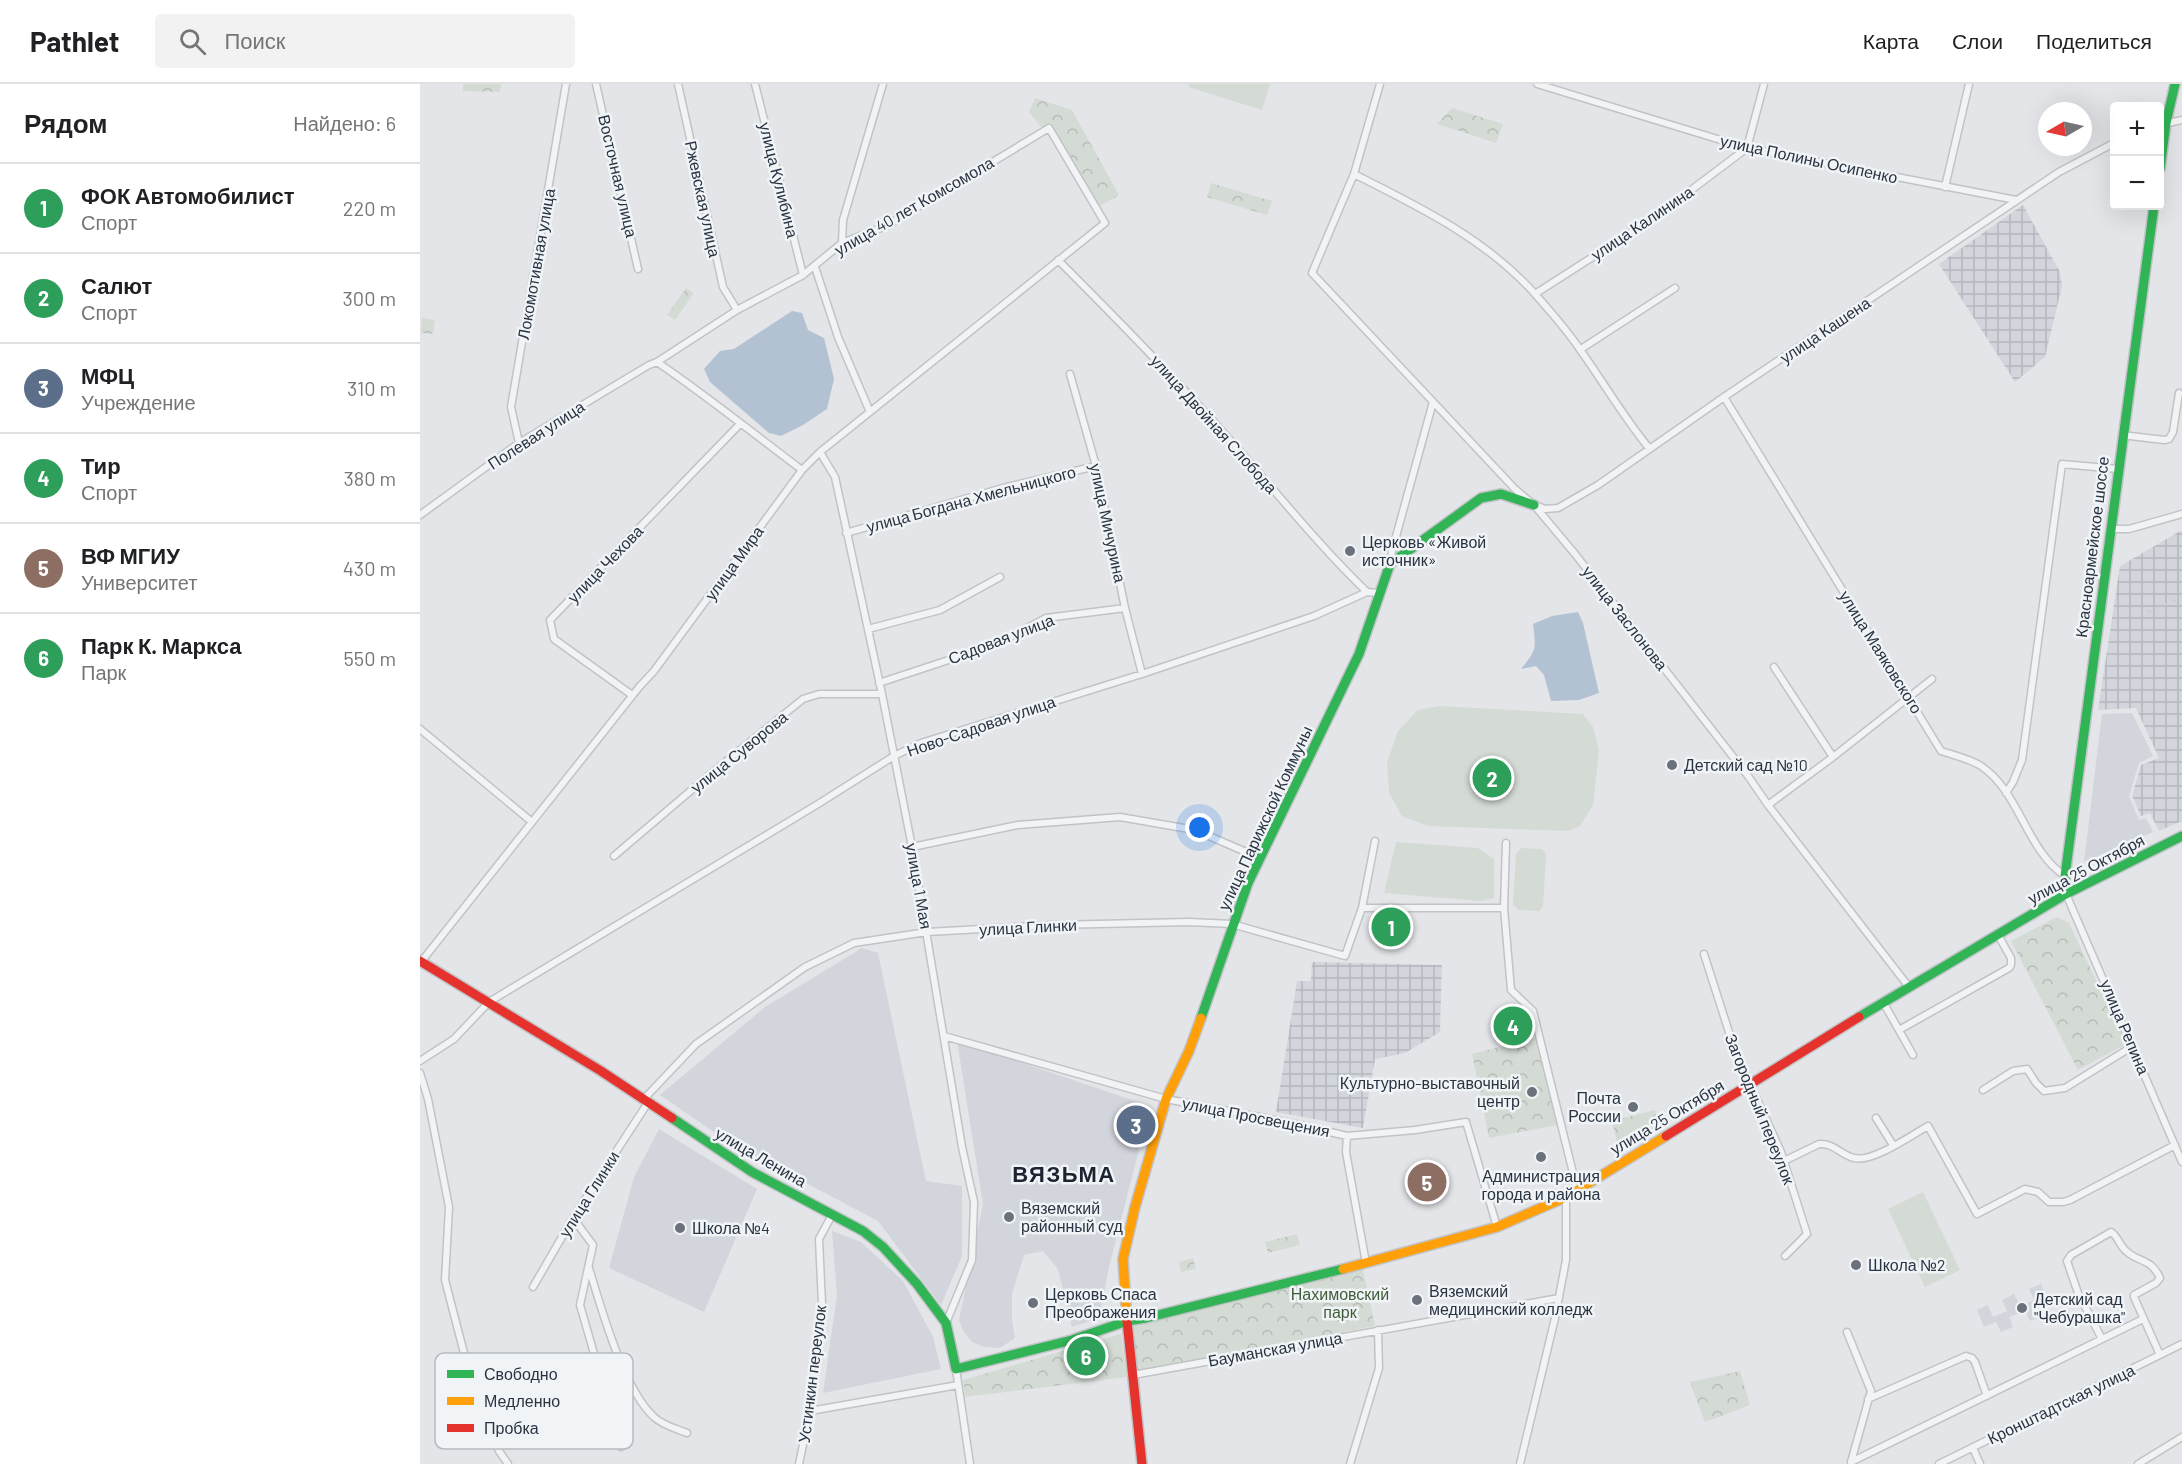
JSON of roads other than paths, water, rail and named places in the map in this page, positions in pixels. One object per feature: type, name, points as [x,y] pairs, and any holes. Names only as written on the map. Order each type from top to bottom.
[{"type":"main road","points":[[2164,121],[2175,84]]},
{"type":"main road","name":"Красноармейское шоссе","points":[[2066,894],[2065,876],[2153,210]]},
{"type":"main road","points":[[1390,564],[1481,498],[1490,494],[1504,493],[1534,505]]},
{"type":"main road","name":"улица Парижской Коммуны","points":[[1142,1464],[1123,1259],[1166,1099],[1189,1051],[1232,924],[1260,858],[1359,654],[1390,564]]},
{"type":"main road","name":"улица 25 Октября","points":[[956,1369],[1072,1340],[1127,1321],[1366,1263],[1497,1227],[1566,1197],[1883,1002],[2066,894],[2182,836]]},
{"type":"main road","name":"улица Ленина","points":[[421,962],[584,1060],[752,1172],[863,1231],[883,1247],[917,1284],[946,1323],[956,1369]]},
{"type":"street","name":"Локомотивная улица","points":[[519,443],[511,407],[566,84]]},
{"type":"street","name":"Восточная улица","points":[[596,84],[638,269]]},
{"type":"street","name":"Ржевская улица","points":[[678,84],[723,287],[737,310]]},
{"type":"street","name":"улица Кулибина","points":[[755,84],[803,276]]},
{"type":"street","points":[[842,243],[843,220],[883,84]]},
{"type":"street","points":[[1380,84],[1354,174],[1430,212],[1494,255],[1535,294],[1581,350],[1635,432],[1649,448]]},
{"type":"street","name":"улица Полины Осипенко","points":[[1537,84],[1747,148],[2016,200]]},
{"type":"street","points":[[1747,148],[1764,84]]},
{"type":"street","points":[[1945,187],[1968,84]]},
{"type":"street","points":[[2164,124],[2182,120]]},
{"type":"street","name":"улица 40 лет Комсомола","points":[[657,362],[737,310],[803,276],[842,243],[886,226],[1049,128],[1105,223]]},
{"type":"street","name":"улица Кашена","points":[[1534,505],[1545,509],[1558,508],[1598,484],[2016,200],[2078,160],[2110,145]]},
{"type":"street","name":"улица Калинина","points":[[1535,294],[1658,216],[1747,148]]},
{"type":"street","name":"улица Заслонова","points":[[1354,174],[1312,273],[1515,489],[1534,505],[1582,562],[1909,987]]},
{"type":"street","name":"улица Мира","points":[[421,962],[632,695],[654,671],[802,470],[820,452],[1105,223]]},
{"type":"street","name":"улица Двойная Слобода","points":[[1058,260],[1142,344],[1344,570],[1367,592]]},
{"type":"street","points":[[815,267],[838,337],[870,412]]},
{"type":"street","points":[[1581,350],[1675,288]]},
{"type":"street","name":"Полевая улица","points":[[420,515],[519,443],[657,362]]},
{"type":"street","points":[[657,362],[706,396],[802,470]]},
{"type":"street","name":"улица Мичурина","points":[[1070,374],[1096,466],[1125,608],[1142,674]]},
{"type":"street","points":[[2122,435],[2169,439],[2173,432],[2179,393]]},
{"type":"street","name":"улица Маяковского","points":[[1724,397],[1941,751],[1979,765],[1999,782],[2049,864],[2065,876]]},
{"type":"street","points":[[1390,564],[1433,402]]},
{"type":"street","name":"улица Чехова","points":[[632,695],[554,639],[550,620],[740,424]]},
{"type":"street","name":"улица 1 Мая","points":[[820,452],[834,477],[882,694],[912,847],[962,1147],[974,1202],[972,1260],[946,1323]]},
{"type":"street","points":[[2006,793],[2022,760],[2062,464],[2118,469]]},
{"type":"street","name":"улица Богдана Хмельницкого","points":[[846,533],[1003,488],[1096,466]]},
{"type":"street","points":[[2110,529],[2129,529],[2182,514]]},
{"type":"street","points":[[868,629],[940,610],[1000,577]]},
{"type":"street","name":"Ново-Садовая улица","points":[[420,1061],[454,1039],[489,1002],[894,756],[921,743],[1142,674],[1314,616],[1367,592],[1379,593]]},
{"type":"street","name":"Садовая улица","points":[[879,683],[997,644],[1046,618],[1125,608]]},
{"type":"street","points":[[1773,667],[1833,757]]},
{"type":"street","points":[[1768,805],[1932,679]]},
{"type":"street","name":"улица Суворова","points":[[614,856],[803,699],[819,694],[882,694]]},
{"type":"street","points":[[420,729],[532,822]]},
{"type":"street","points":[[912,847],[1018,825],[1120,817],[1195,830],[1260,858]]},
{"type":"street","name":"улица Глинки","points":[[533,1287],[645,1102],[696,1044],[805,968],[854,943],[927,932],[1052,925],[1189,922],[1232,924],[1345,956],[1362,908],[1375,841]]},
{"type":"street","points":[[1506,843],[1504,908],[1512,990],[1533,1011],[1577,1189]]},
{"type":"street","name":"улица Репина","points":[[2066,894],[2182,1162]]},
{"type":"street","points":[[1362,908],[1504,908]]},
{"type":"street","points":[[1899,1030],[2009,968],[2011,958],[1998,935]]},
{"type":"street","name":"Загородный переулок","points":[[1704,954],[1735,1051],[1784,1161],[1807,1234],[1785,1256]]},
{"type":"street","points":[[1883,1002],[1913,1055]]},
{"type":"street","name":"улица Просвещения","points":[[944,1036],[1166,1099],[1347,1136],[1415,1130],[1466,1122],[1497,1227]]},
{"type":"street","points":[[1983,1090],[2013,1071],[2027,1069],[2044,1091],[2065,1088],[2133,1046]]},
{"type":"street","points":[[420,1073],[428,1099],[449,1207],[445,1280],[464,1353]]},
{"type":"street","points":[[1876,1118],[1893,1145]]},
{"type":"street","points":[[1784,1161],[1819,1144],[1826,1143],[1847,1155],[1862,1160],[1928,1126],[1977,1214],[2025,1189],[2038,1192],[2049,1202],[2070,1200],[2175,1145]]},
{"type":"street","points":[[1347,1136],[1346,1152],[1366,1263]]},
{"type":"street","points":[[1520,1464],[1566,1260],[1566,1197]]},
{"type":"street","name":"Устинкин переулок","points":[[799,1464],[810,1411],[822,1304],[819,1239],[832,1215]]},
{"type":"street","points":[[573,1218],[593,1245],[580,1305],[594,1353]]},
{"type":"street","points":[[2102,1339],[2078,1293],[2067,1261],[2071,1255],[2108,1232],[2114,1233],[2122,1248],[2129,1254],[2153,1266],[2160,1278],[2156,1283],[2134,1295],[2134,1300],[2160,1355]]},
{"type":"street","points":[[588,1268],[606,1325],[618,1353]]},
{"type":"street","name":"Бауманская улица","points":[[1133,1375],[1559,1298]]},
{"type":"street","points":[[1851,1463],[2143,1319]]},
{"type":"street","points":[[1350,1464],[1379,1368],[1378,1330]]},
{"type":"street","points":[[1847,1332],[1871,1390],[1851,1463]]},
{"type":"street","name":"Кронштадтская улица","points":[[1939,1464],[2182,1344]]},
{"type":"street","points":[[1868,1399],[1966,1356],[1975,1362],[1987,1396]]},
{"type":"street","name":"улица Ленина","points":[[956,1369],[970,1464]]},
{"type":"street","points":[[810,1411],[958,1385]]},
{"type":"street","points":[[633,1388],[654,1418],[687,1433]]},
{"type":"street","points":[[2138,1464],[2182,1437]]},
{"type":"street","points":[[1973,1448],[1980,1464]]},
{"type":"street","points":[[498,1449],[508,1464]]},
{"type":"water","points":[[792,311],[802,313],[808,330],[824,338],[834,379],[827,409],[781,436],[769,433],[710,382],[704,369],[720,351],[734,349]]},
{"type":"water","points":[[1578,612],[1583,623],[1599,693],[1579,700],[1551,701],[1544,675],[1536,666],[1521,669],[1534,649],[1533,624],[1552,616]]},
{"type":"railway","points":[[2148,612],[2182,597]]},
{"type":"place","name":"Церковь «Живой источник»","points":[[1350,551]]},
{"type":"place","name":"Детский сад №10","points":[[1672,765]]},
{"type":"place","name":"Салют","points":[[1492,778]]},
{"type":"place","name":"ФОК Автомобилист","points":[[1391,927]]},
{"type":"place","name":"Тир","points":[[1513,1026]]},
{"type":"place","name":"Культурно-выставочный центр","points":[[1532,1092]]},
{"type":"place","name":"Почта России","points":[[1633,1107]]},
{"type":"place","name":"МФЦ","points":[[1136,1125]]},
{"type":"place","name":"Администрация города и района","points":[[1541,1157]]},
{"type":"place","name":"ВФ МГИУ","points":[[1427,1182]]},
{"type":"place","name":"Вяземский районный суд","points":[[1009,1217]]},
{"type":"place","name":"Школа №4","points":[[680,1228]]},
{"type":"place","name":"Школа №2","points":[[1856,1265]]},
{"type":"place","name":"Вяземский медицинский колледж","points":[[1417,1300]]},
{"type":"place","name":"Церковь Спаса Преображения","points":[[1033,1303]]},
{"type":"place","name":"Детский сад \"Чебурашка\"","points":[[2022,1308]]},
{"type":"place","name":"Парк К. Маркса","points":[[1086,1356]]},
{"type":"district","name":"ВЯЗЬМА","points":[[1064,1174]]},
{"type":"park label","name":"Нахимовский парк","points":[[1340,1303]]}]
